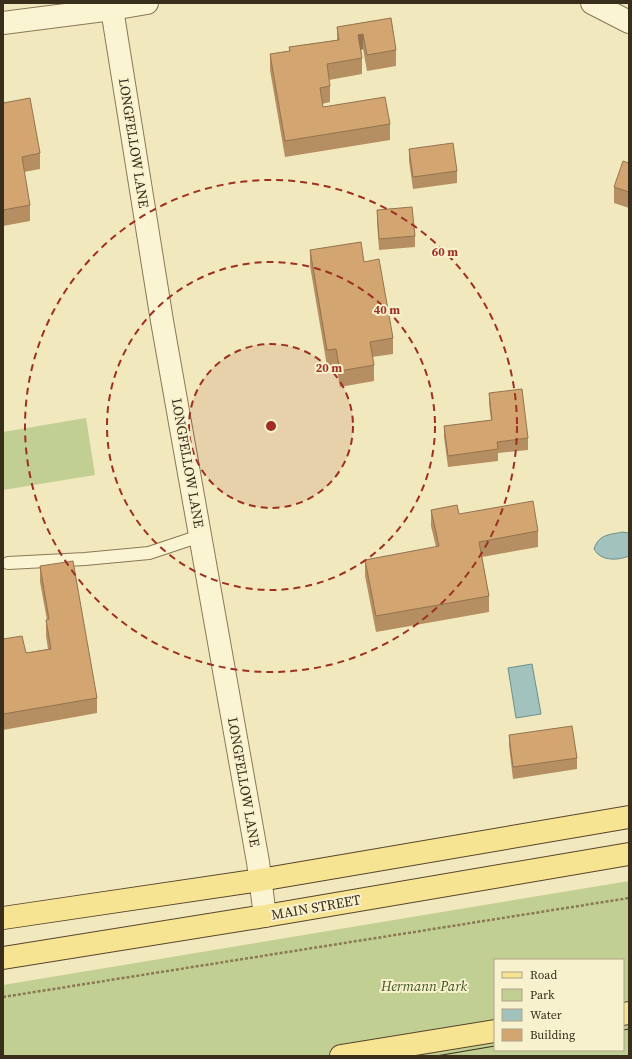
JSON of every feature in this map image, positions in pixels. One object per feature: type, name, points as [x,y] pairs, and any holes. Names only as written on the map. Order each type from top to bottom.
[{"type":"main road","points":[[3,918],[260,880],[629,817]]},
{"type":"main road","name":"MAIN STREET","points":[[3,958],[265,916],[629,854]]},
{"type":"main road","points":[[341,1056],[494,1031]]},
{"type":"street","points":[[3,23],[111,5],[147,3]]},
{"type":"street","points":[[592,3],[629,22]]},
{"type":"street","name":"LONGFELLOW LANE","points":[[111,5],[162,321],[254,840],[265,916]]},
{"type":"lane","points":[[8,563],[85,559],[149,553],[200,536]]},
{"type":"path","points":[[3,997],[629,898]]},
{"type":"green space","points":[[86,418],[95,475],[3,490],[3,432]]},
{"type":"green space","name":"Hermann Park","points":[[629,881],[629,1056],[3,1056],[3,985]]},
{"type":"water","points":[[622,532],[629,533],[629,556],[609,559],[601,556],[594,549],[599,540],[605,536]]},
{"type":"water","points":[[532,664],[541,714],[516,718],[508,668]]},
{"type":"building","points":[[391,18],[396,50],[367,55],[363,34],[358,35],[362,58],[327,64],[330,86],[320,88],[323,107],[385,97],[390,124],[285,141],[270,54],[290,51],[289,47],[339,40],[337,27]]},
{"type":"building","points":[[30,98],[40,153],[22,157],[30,205],[3,210],[3,103]]},
{"type":"building","points":[[453,143],[457,171],[413,177],[409,149]]},
{"type":"building","points":[[623,161],[629,163],[629,192],[614,187]]},
{"type":"building","points":[[412,207],[415,236],[379,239],[377,210]]},
{"type":"building","points":[[361,242],[364,262],[379,259],[393,338],[370,342],[374,365],[340,371],[336,349],[327,350],[310,250]]},
{"type":"building","points":[[522,389],[528,438],[497,442],[498,449],[448,456],[444,426],[492,420],[489,393]]},
{"type":"building","points":[[533,501],[538,531],[479,542],[489,596],[376,616],[365,560],[439,546],[431,510],[457,505],[459,514]]},
{"type":"building","points":[[73,561],[97,698],[3,714],[3,639],[22,636],[26,653],[51,649],[46,620],[49,619],[40,566]]},
{"type":"building","points":[[572,726],[577,758],[513,767],[509,735]]},
{"type":"tram line","points":[[624,1030],[629,1029]]},
{"type":"tram line","points":[[436,1056],[494,1046]]}]
